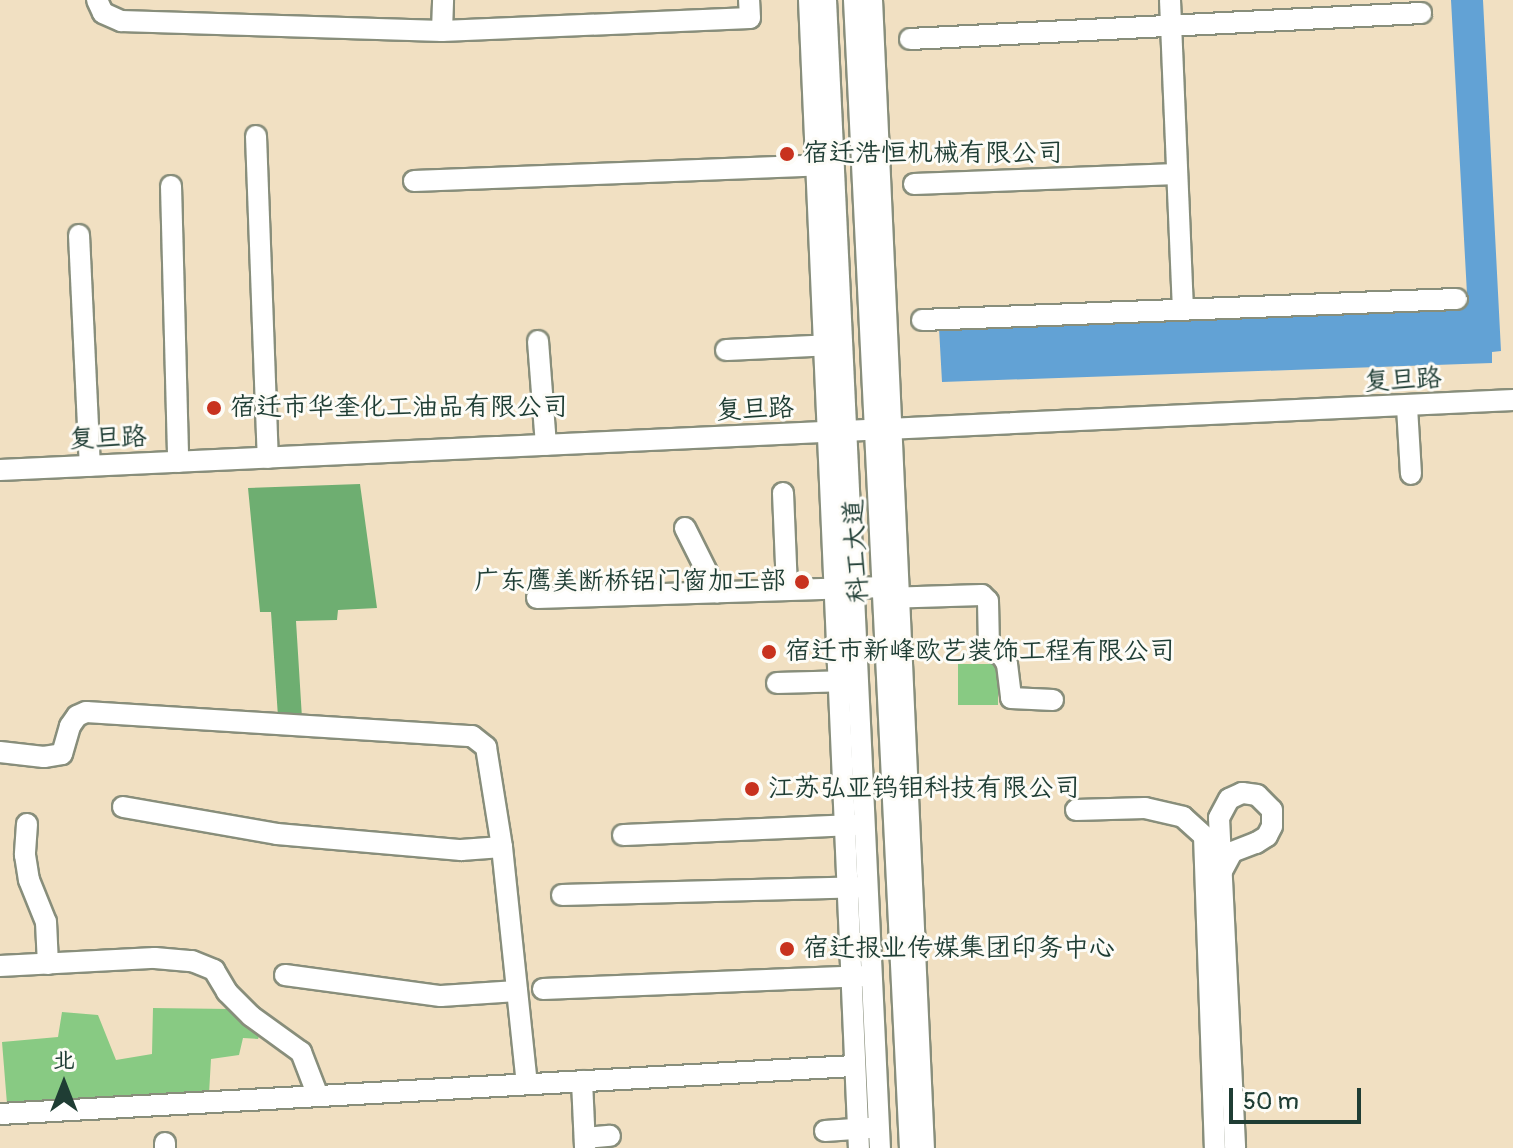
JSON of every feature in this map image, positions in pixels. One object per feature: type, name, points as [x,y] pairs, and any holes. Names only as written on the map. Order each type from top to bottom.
[{"type":"street","points":[[97,0],[103,13],[121,21],[442,31],[750,18],[749,0]]},
{"type":"street","points":[[442,31],[443,0]]},
{"type":"street","points":[[414,181],[825,165],[809,0]]},
{"type":"street","name":"科工大道","points":[[826,0],[825,165],[836,433],[854,594],[880,1138]]},
{"type":"street","name":"科工大道","points":[[854,0],[885,430],[910,1148]]},
{"type":"street","points":[[872,0],[885,430]]},
{"type":"street","points":[[1170,0],[1183,309]]},
{"type":"street","points":[[910,39],[1421,13]]},
{"type":"street","points":[[256,136],[268,458]]},
{"type":"street","points":[[914,184],[1177,174]]},
{"type":"street","points":[[171,186],[178,462]]},
{"type":"street","points":[[79,235],[90,466]]},
{"type":"street","points":[[922,320],[1457,299]]},
{"type":"street","points":[[538,341],[546,445]]},
{"type":"street","points":[[726,350],[832,345]]},
{"type":"street","name":"复旦路","points":[[0,470],[1513,400]]},
{"type":"street","points":[[1407,407],[1411,474]]},
{"type":"street","points":[[836,433],[833,595],[859,1138]]},
{"type":"street","points":[[783,493],[787,590]]},
{"type":"street","points":[[685,528],[717,592]]},
{"type":"street","points":[[537,598],[787,590],[833,595],[982,595],[988,601],[989,649],[1002,656],[1007,664],[1011,698],[1053,700]]},
{"type":"street","points":[[890,594],[924,1148]]},
{"type":"street","points":[[777,683],[858,680]]},
{"type":"street","points":[[0,752],[44,757],[62,754],[70,726],[77,716],[86,712],[472,736],[486,747],[502,847],[527,1084]]},
{"type":"street","points":[[1204,836],[1229,799],[1242,793],[1257,795],[1266,801],[1274,817],[1267,836],[1256,843],[1237,848],[1214,872]]},
{"type":"street","points":[[123,807],[277,834],[461,850],[502,847]]},
{"type":"street","points":[[1076,810],[1145,808],[1183,817],[1204,836],[1214,872],[1235,1148]]},
{"type":"street","points":[[1215,1148],[1214,872],[1219,818]]},
{"type":"street","points":[[27,824],[25,855],[29,880],[46,922],[48,964]]},
{"type":"street","points":[[623,835],[865,825]]},
{"type":"street","points":[[562,895],[868,887]]},
{"type":"street","points":[[0,966],[155,958],[192,961],[214,970],[227,992],[251,1016],[301,1052],[318,1096]]},
{"type":"street","points":[[285,975],[441,996],[517,991]]},
{"type":"street","points":[[543,989],[872,976]]},
{"type":"street","points":[[0,1114],[854,1066]]},
{"type":"street","points":[[582,1081],[585,1143],[610,1136]]},
{"type":"street","points":[[825,1131],[859,1138],[880,1138]]},
{"type":"green space","points":[[360,484],[377,608],[338,610],[337,620],[296,621],[302,718],[278,717],[271,612],[260,612],[248,488]]},
{"type":"green space","points":[[958,664],[998,664],[998,705],[958,705]]},
{"type":"green space","points":[[153,1008],[230,1009],[262,1029],[258,1039],[243,1038],[239,1055],[211,1059],[209,1094],[7,1104],[2,1042],[58,1037],[62,1012],[98,1015],[116,1060],[152,1054]]},
{"type":"water","points":[[1451,0],[1483,0],[1501,351],[1492,352],[1492,363],[942,382],[939,328],[1462,306],[1467,294]]},
{"type":"place","name":"宿迁浩恒机械有限公司","points":[[787,154]]},
{"type":"place","name":"宿迁市华奎化工油品有限公司","points":[[214,408]]},
{"type":"place","name":"广东鹰美断桥铝门窗加工部","points":[[802,582]]},
{"type":"place","name":"宿迁市新峰欧艺装饰工程有限公司","points":[[769,652]]},
{"type":"place","name":"江苏弘亚钨钼科技有限公司","points":[[752,789]]},
{"type":"place","name":"宿迁报业传媒集团印务中心","points":[[787,949]]}]
